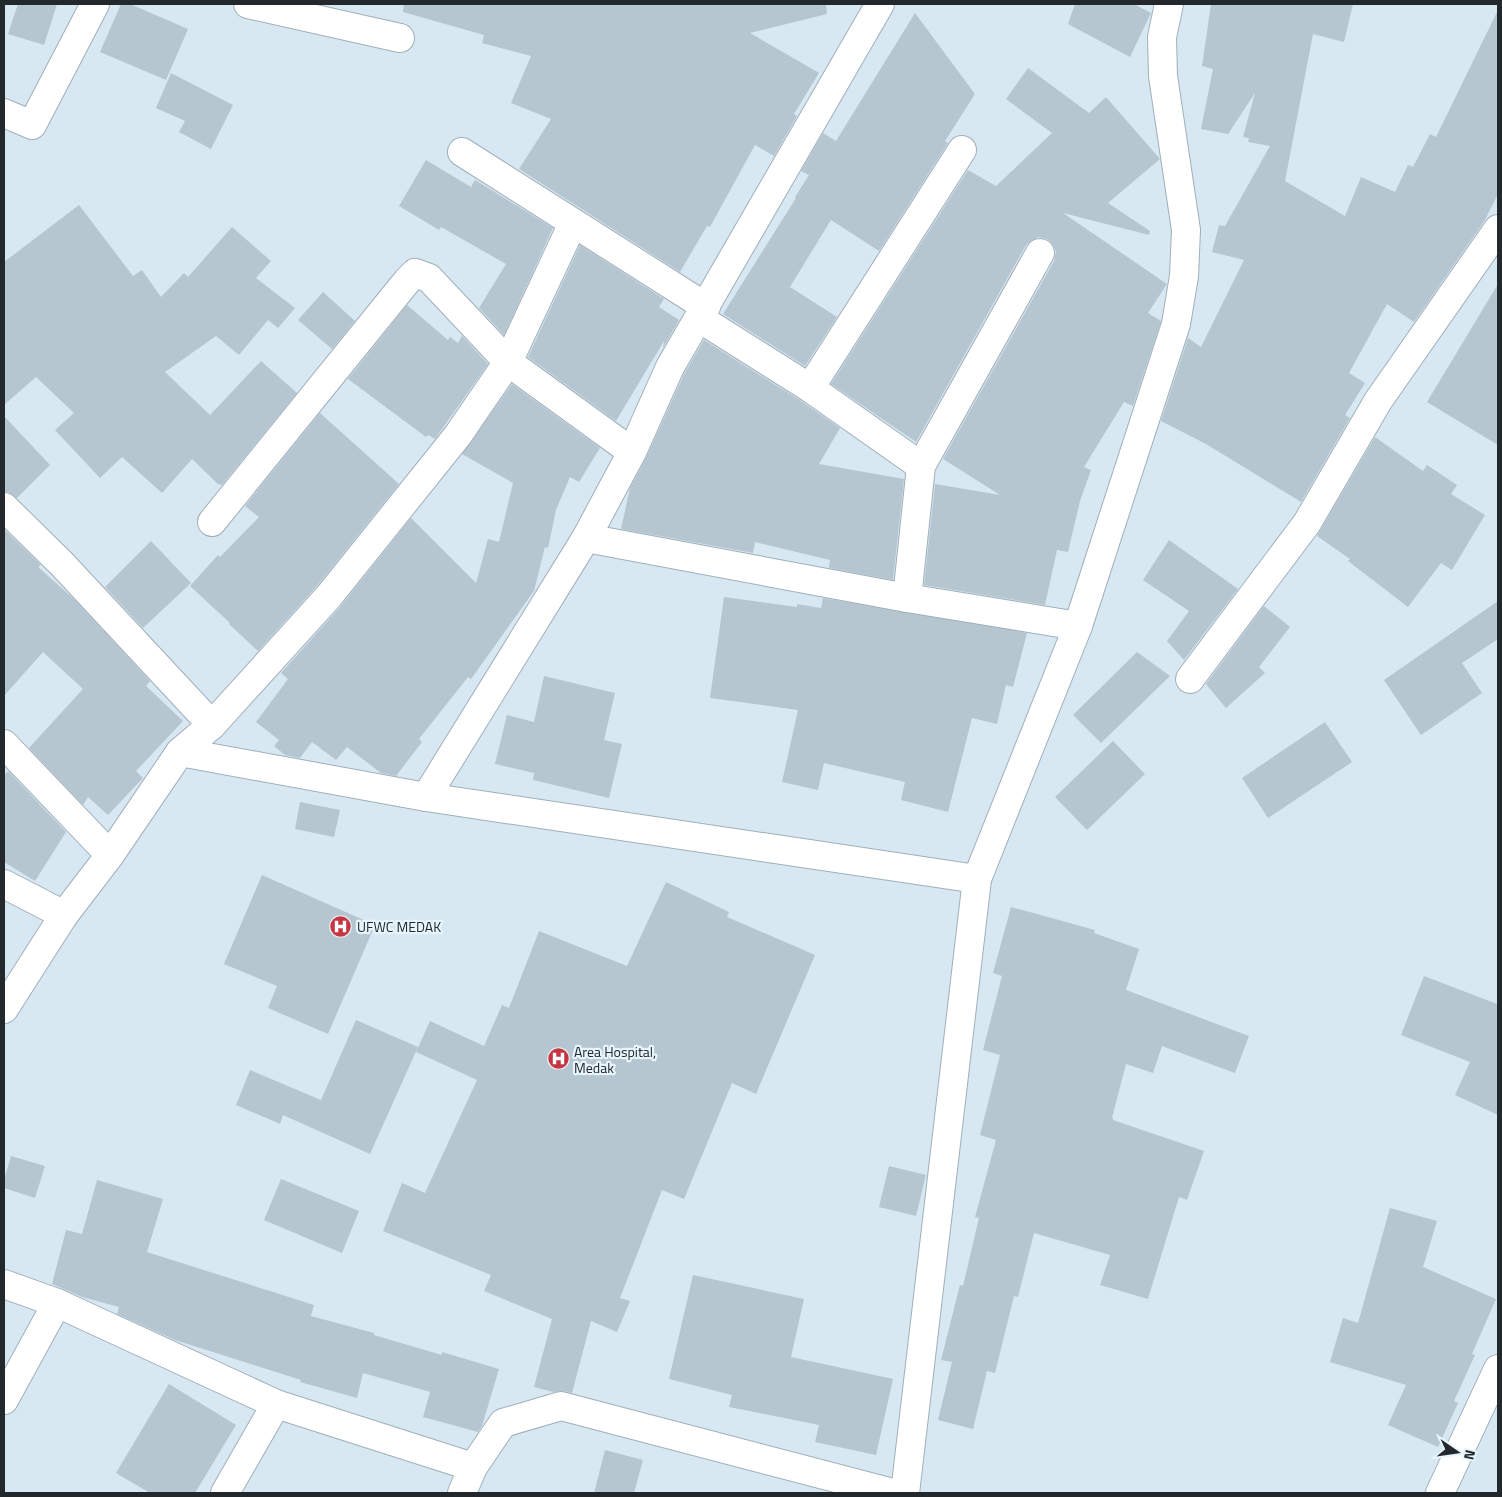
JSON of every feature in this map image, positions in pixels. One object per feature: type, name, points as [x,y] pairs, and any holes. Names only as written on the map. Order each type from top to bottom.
[{"type":"street","points":[[4,113],[32,125],[95,4]]},
{"type":"street","points":[[248,4],[400,38]]},
{"type":"street","points":[[426,797],[586,538],[632,452],[670,367],[880,4]]},
{"type":"street","points":[[905,1493],[977,879],[1078,626],[1173,333],[1184,276],[1186,230],[1163,76],[1162,37],[1169,4]]},
{"type":"street","points":[[810,388],[962,150]]},
{"type":"street","points":[[462,152],[573,223],[921,466]]},
{"type":"street","points":[[4,1009],[64,915],[110,855],[180,752],[212,725],[329,596],[458,435],[508,362],[573,223]]},
{"type":"street","points":[[1190,679],[1307,523],[1378,400],[1498,229]]},
{"type":"street","points":[[906,598],[921,466],[1040,253]]},
{"type":"street","points":[[212,522],[407,281],[416,274],[429,278],[508,362],[632,452]]},
{"type":"street","points":[[4,507],[62,564],[212,725]]},
{"type":"street","points":[[586,538],[906,598],[1078,626]]},
{"type":"street","points":[[4,744],[110,855]]},
{"type":"street","points":[[180,752],[426,797],[977,879]]},
{"type":"street","points":[[4,884],[64,915]]},
{"type":"street","points":[[4,1284],[57,1304],[276,1404],[473,1467]]},
{"type":"street","points":[[4,1400],[57,1304]]},
{"type":"street","points":[[1440,1493],[1498,1369]]},
{"type":"street","points":[[225,1493],[276,1404]]},
{"type":"street","points":[[462,1493],[473,1467],[503,1423],[561,1406],[892,1493]]},
{"type":"building","points":[[18,4],[57,4],[44,45],[8,34]]},
{"type":"building","points":[[121,4],[130,4],[188,29],[166,80],[100,52]]},
{"type":"building","points":[[404,4],[826,4],[827,14],[750,33],[819,73],[794,114],[797,116],[774,156],[755,145],[710,227],[707,226],[680,272],[519,169],[551,119],[511,103],[531,56],[482,43],[484,35],[403,12]]},
{"type":"building","points":[[1075,4],[1134,4],[1151,13],[1130,57],[1068,24]]},
{"type":"building","points":[[1211,4],[1353,4],[1344,42],[1313,34],[1285,181],[1345,216],[1361,177],[1395,192],[1408,165],[1413,167],[1430,134],[1436,137],[1498,10],[1498,194],[1485,220],[1414,322],[1387,304],[1349,373],[1365,383],[1345,415],[1350,418],[1301,502],[1206,444],[1161,421],[1188,338],[1201,347],[1244,260],[1212,252],[1219,225],[1225,226],[1270,146],[1248,142],[1249,138],[1243,137],[1255,93],[1228,134],[1201,129],[1213,69],[1202,66]]},
{"type":"building","points":[[915,13],[975,94],[945,141],[948,143],[879,251],[831,220],[790,287],[837,317],[805,366],[723,314],[809,175],[801,171],[823,133],[836,141]]},
{"type":"building","points":[[1028,68],[1089,113],[1106,97],[1160,159],[1108,203],[1150,231],[1149,235],[1063,213],[1167,284],[1148,313],[1161,321],[1133,406],[1124,402],[1084,467],[1091,470],[1080,501],[1068,552],[1057,550],[1045,605],[924,585],[935,484],[1000,495],[943,459],[1054,261],[1056,252],[1053,245],[1047,239],[1039,237],[1026,245],[916,442],[831,384],[968,170],[996,186],[1052,133],[1006,99]]},
{"type":"building","points":[[171,73],[233,105],[211,149],[179,132],[185,121],[156,108]]},
{"type":"building","points":[[426,160],[471,187],[475,180],[553,228],[504,335],[479,308],[506,264],[441,227],[439,230],[399,206]]},
{"type":"building","points":[[79,205],[133,276],[142,270],[161,297],[184,273],[188,277],[232,227],[271,261],[256,278],[295,308],[278,328],[268,320],[239,355],[216,336],[165,372],[210,415],[261,361],[297,393],[222,485],[218,484],[192,459],[162,493],[122,457],[100,478],[55,430],[74,413],[36,377],[4,405],[4,262]]},
{"type":"building","points":[[580,245],[664,299],[659,307],[679,320],[663,348],[664,341],[616,421],[528,357]]},
{"type":"building","points":[[1498,284],[1498,445],[1427,402]]},
{"type":"building","points":[[323,292],[355,321],[332,349],[298,320]]},
{"type":"building","points":[[407,305],[448,340],[450,337],[458,343],[462,336],[488,364],[435,439],[428,435],[426,437],[348,379]]},
{"type":"building","points":[[704,340],[840,428],[819,464],[904,479],[893,580],[829,568],[830,560],[755,542],[753,553],[621,529],[630,488],[646,458],[684,374]]},
{"type":"building","points":[[512,384],[600,448],[579,482],[570,477],[556,510],[548,548],[545,547],[534,591],[471,679],[468,677],[419,739],[422,742],[396,776],[381,773],[347,747],[336,760],[312,742],[300,758],[285,755],[274,746],[279,740],[256,722],[288,679],[281,673],[341,606],[411,518],[476,583],[488,539],[499,542],[513,483],[462,454]]},
{"type":"building","points":[[320,413],[399,484],[317,586],[258,651],[190,586],[218,555],[220,557],[259,517],[245,506]]},
{"type":"building","points":[[4,416],[50,465],[17,498],[8,492],[4,492]]},
{"type":"building","points":[[1375,437],[1423,471],[1427,465],[1457,485],[1451,494],[1485,515],[1452,570],[1441,563],[1408,607],[1348,561],[1350,559],[1317,536]]},
{"type":"building","points":[[4,529],[41,565],[38,567],[76,601],[150,681],[146,686],[183,721],[136,771],[143,778],[108,815],[88,797],[83,805],[29,748],[83,689],[43,652],[4,696]]},
{"type":"building","points":[[1169,540],[1238,589],[1184,660],[1167,641],[1189,611],[1143,580]]},
{"type":"building","points":[[151,541],[191,583],[143,628],[105,587]]},
{"type":"building","points":[[724,597],[797,607],[797,604],[821,608],[823,598],[1027,633],[1013,687],[1006,685],[997,724],[972,718],[948,812],[901,800],[905,782],[824,763],[818,790],[782,782],[798,710],[710,698]]},
{"type":"building","points":[[1498,601],[1498,639],[1462,663],[1482,693],[1421,735],[1384,680]]},
{"type":"building","points":[[1264,606],[1290,627],[1259,667],[1265,673],[1226,708],[1206,684]]},
{"type":"building","points":[[1137,652],[1170,676],[1101,743],[1073,715]]},
{"type":"building","points":[[544,676],[615,693],[604,740],[622,744],[609,798],[533,780],[534,773],[495,764],[507,715],[534,722]]},
{"type":"building","points":[[1325,722],[1352,762],[1268,818],[1242,778]]},
{"type":"building","points":[[1113,741],[1145,774],[1087,830],[1055,797]]},
{"type":"building","points":[[8,771],[66,832],[35,881],[4,862],[4,776]]},
{"type":"building","points":[[300,802],[340,810],[334,837],[295,829]]},
{"type":"building","points":[[262,875],[375,925],[328,1034],[268,1008],[277,986],[224,964]]},
{"type":"building","points":[[666,882],[729,912],[727,917],[815,955],[756,1094],[732,1083],[684,1199],[662,1190],[620,1298],[630,1301],[617,1332],[591,1321],[572,1393],[564,1391],[553,1392],[534,1387],[552,1319],[484,1291],[491,1275],[383,1231],[402,1183],[425,1193],[477,1080],[416,1052],[430,1021],[484,1046],[502,1005],[509,1008],[539,931],[627,966]]},
{"type":"building","points":[[1011,907],[1095,930],[1094,933],[1139,949],[1126,990],[1249,1036],[1235,1073],[1162,1046],[1153,1073],[1126,1064],[1113,1120],[1204,1151],[1187,1200],[1179,1197],[1148,1299],[1100,1285],[1110,1255],[1034,1233],[1018,1297],[1014,1296],[995,1373],[987,1371],[973,1429],[938,1420],[952,1362],[941,1360],[960,1285],[963,1286],[979,1218],[975,1217],[996,1140],[980,1135],[1000,1055],[983,1050],[1002,976],[993,973]]},
{"type":"building","points":[[1424,976],[1497,1004],[1498,1001],[1498,1115],[1455,1095],[1470,1062],[1401,1035]]},
{"type":"building","points":[[356,1020],[418,1047],[370,1154],[283,1115],[280,1124],[236,1105],[250,1070],[321,1100]]},
{"type":"building","points":[[11,1156],[45,1166],[35,1198],[4,1188],[4,1180]]},
{"type":"building","points":[[889,1166],[926,1175],[916,1216],[879,1207]]},
{"type":"building","points":[[281,1179],[359,1211],[342,1253],[264,1220]]},
{"type":"building","points":[[97,1180],[163,1199],[147,1252],[314,1305],[311,1316],[374,1333],[374,1335],[442,1355],[442,1352],[499,1369],[482,1426],[478,1432],[423,1417],[430,1392],[363,1373],[357,1398],[300,1382],[301,1380],[175,1340],[117,1314],[119,1307],[82,1297],[52,1284],[66,1230],[82,1234]]},
{"type":"building","points":[[1390,1208],[1437,1221],[1423,1267],[1496,1299],[1472,1354],[1475,1355],[1454,1401],[1458,1403],[1438,1447],[1388,1425],[1406,1385],[1330,1362],[1343,1318],[1358,1323]]},
{"type":"building","points":[[693,1275],[804,1299],[791,1357],[893,1379],[876,1455],[815,1442],[819,1425],[729,1407],[732,1395],[669,1379]]},
{"type":"building","points":[[169,1384],[236,1425],[195,1493],[150,1493],[116,1473]]},
{"type":"building","points":[[605,1450],[643,1460],[634,1493],[594,1493]]},
{"type":"place","name":"UFWC MEDAK","points":[[341,926]]},
{"type":"place","name":"Area Hospital, Medak","points":[[558,1059]]}]
